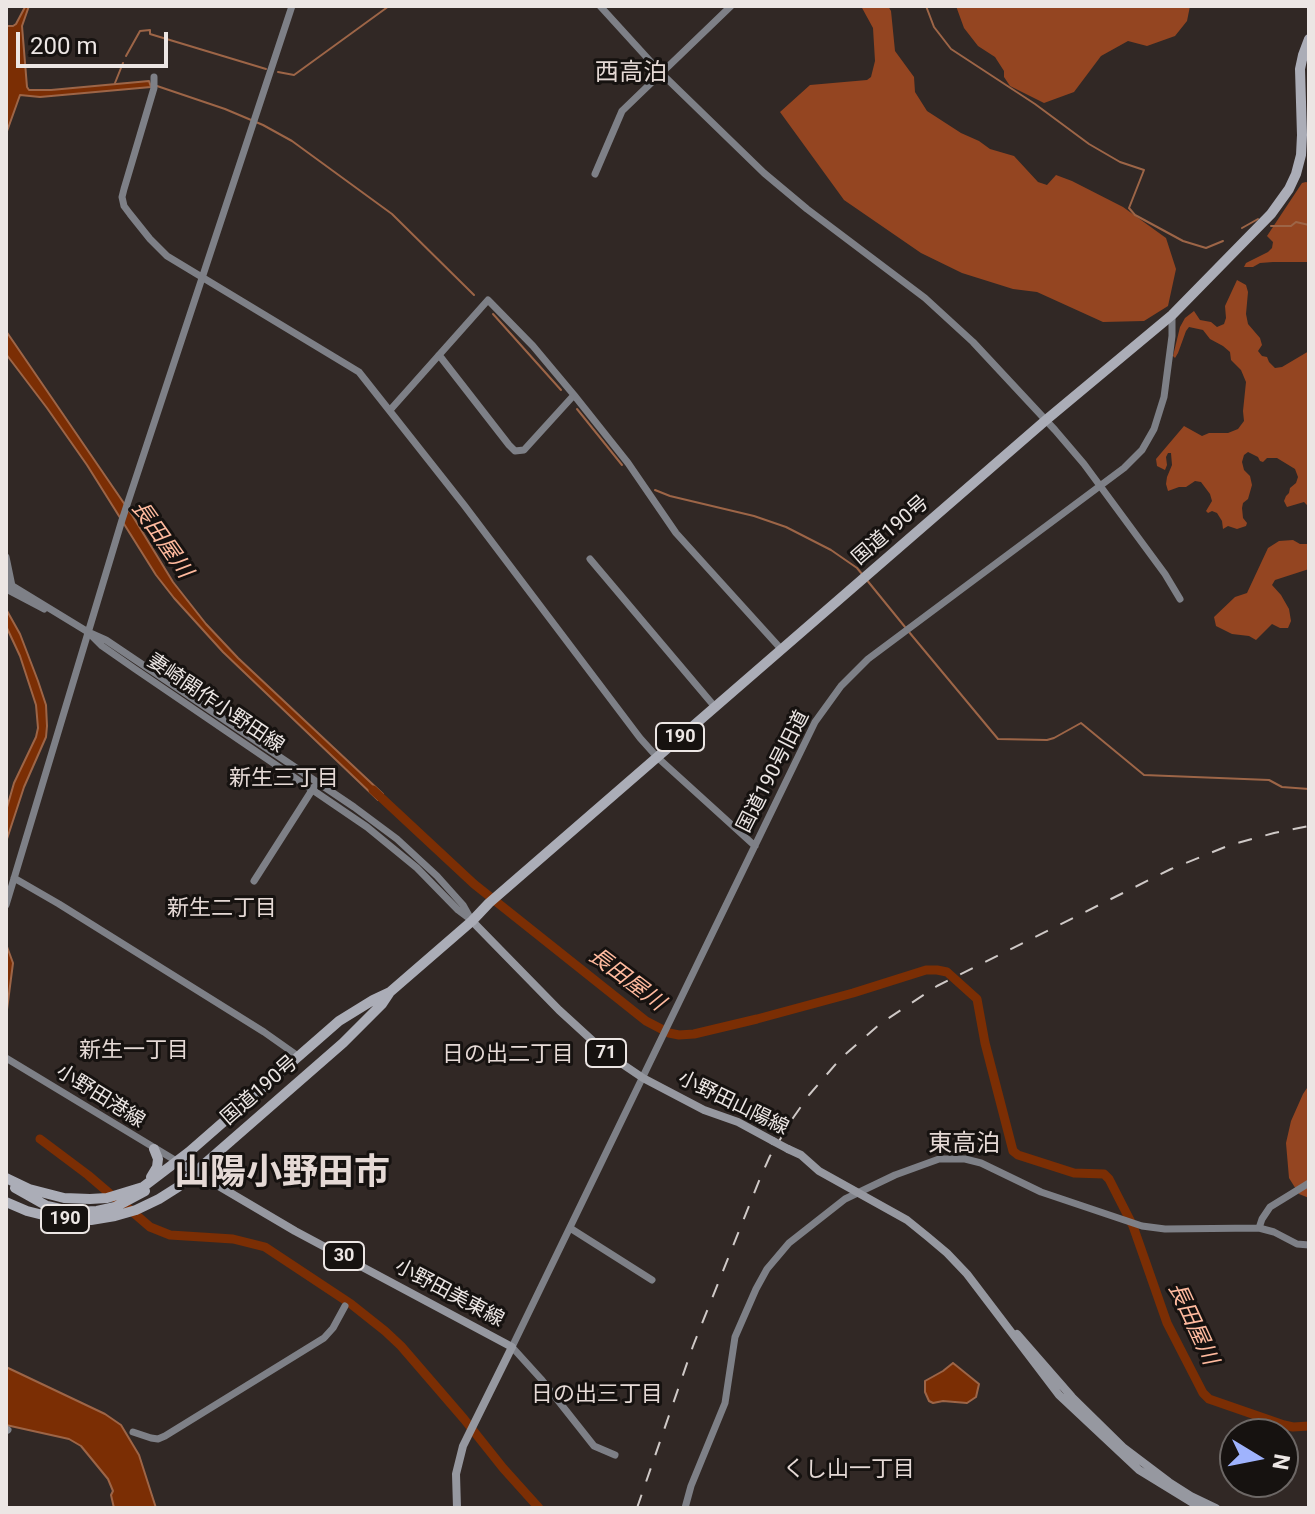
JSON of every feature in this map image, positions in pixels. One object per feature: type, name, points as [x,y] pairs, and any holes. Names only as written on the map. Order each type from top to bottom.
[{"type":"highway","name":"国道190号","points":[[6,1202],[60,1219],[91,1220],[178,1162],[339,1021],[390,992],[493,899],[1046,420],[1172,315],[1271,214],[1293,182],[1302,145],[1300,69],[1309,39]]},
{"type":"highway","name":"国道190号","points":[[6,1181],[51,1195],[122,1202],[171,1192],[352,1035],[390,992]]},
{"type":"highway","points":[[339,1021],[350,1025],[352,1035]]},
{"type":"highway","points":[[6,1181],[39,1202],[66,1211],[90,1212],[115,1207],[153,1176],[158,1162],[154,1149]]},
{"type":"main road","name":"小野田山陽線","points":[[472,921],[583,1034],[606,1053],[643,1078],[704,1110],[738,1122],[801,1155],[819,1171],[907,1220],[957,1264],[1041,1374],[1087,1422],[1139,1470],[1201,1508]]},
{"type":"main road","name":"小野田美東線","points":[[178,1162],[295,1231],[512,1347],[460,1455],[456,1474],[457,1508]]},
{"type":"main road","name":"小野田山陽線","points":[[989,1304],[1072,1397],[1124,1448],[1169,1482],[1216,1508]]},
{"type":"street","points":[[6,905],[122,520],[292,6]]},
{"type":"street","points":[[600,6],[661,73],[764,173],[925,298],[973,342],[1046,420],[1100,486],[1180,599]]},
{"type":"street","points":[[595,174],[622,111],[731,6]]},
{"type":"street","points":[[154,82],[122,197],[124,206],[167,256],[351,365],[370,383],[657,757],[755,846]]},
{"type":"street","points":[[391,409],[488,300],[533,346],[574,395],[628,463],[676,533],[782,650]]},
{"type":"street","name":"国道190号旧道","points":[[512,1347],[815,722],[833,696],[868,659],[1136,457],[1154,429],[1164,397],[1172,315]]},
{"type":"street","points":[[439,355],[515,451],[524,450],[574,395]]},
{"type":"street","points":[[6,557],[8,586]]},
{"type":"street","points":[[590,559],[715,707]]},
{"type":"street","name":"妻崎開作小野田線","points":[[8,586],[33,605],[61,615],[88,632],[135,669],[315,786],[390,845],[472,921]]},
{"type":"street","points":[[254,881],[315,786]]},
{"type":"street","points":[[14,878],[298,1056]]},
{"type":"street","name":"小野田港線","points":[[6,1058],[178,1162]]},
{"type":"street","points":[[685,1508],[725,1403],[735,1337],[761,1278],[789,1243],[857,1192],[930,1162],[957,1158],[981,1163],[1041,1192],[1137,1225],[1155,1229],[1259,1228],[1297,1244],[1309,1245]]},
{"type":"street","points":[[1259,1228],[1270,1207],[1309,1183]]},
{"type":"street","points":[[570,1228],[652,1280]]},
{"type":"street","points":[[133,1432],[158,1439],[165,1436],[324,1338],[345,1306]]},
{"type":"street","points":[[512,1347],[594,1446],[615,1455]]},
{"type":"shaded area","points":[[29,6],[22,26],[29,90],[149,81],[151,87],[40,97],[20,95],[6,134],[6,26],[16,24],[25,7]]},
{"type":"shaded area","points":[[861,6],[888,6],[895,51],[914,77],[915,92],[927,111],[990,149],[1014,156],[1038,182],[1047,185],[1056,175],[1072,181],[1123,207],[1166,238],[1176,269],[1168,306],[1144,321],[1103,322],[1037,292],[1013,289],[962,273],[921,253],[844,200],[780,112],[810,85],[867,80],[871,77],[875,61],[873,28]]},
{"type":"shaded area","points":[[956,6],[1190,6],[1187,21],[1175,36],[1147,46],[1128,41],[1101,56],[1074,92],[1044,103],[1010,86],[995,57],[978,46],[964,28]]},
{"type":"shaded area","points":[[1302,183],[1309,183],[1309,262],[1260,263],[1244,267],[1272,248],[1273,242],[1267,236]]},
{"type":"shaded area","points":[[1237,280],[1246,285],[1248,324],[1260,338],[1262,345],[1258,351],[1262,356],[1267,357],[1275,368],[1309,351],[1309,507],[1304,502],[1287,507],[1284,501],[1296,483],[1298,477],[1295,469],[1277,458],[1260,461],[1248,452],[1242,462],[1252,485],[1242,508],[1247,523],[1237,529],[1228,526],[1223,529],[1217,513],[1206,511],[1212,501],[1201,482],[1195,481],[1186,487],[1168,491],[1166,484],[1172,465],[1171,453],[1166,457],[1165,470],[1157,466],[1156,459],[1184,426],[1202,436],[1228,433],[1238,429],[1244,421],[1246,382],[1241,370],[1231,360],[1230,352],[1210,339],[1203,330],[1189,327],[1178,353],[1175,358],[1173,356],[1180,327],[1194,311],[1200,320],[1217,327],[1224,324],[1225,306]]},
{"type":"shaded area","points":[[6,331],[132,515],[173,582],[206,624],[383,794],[378,800],[223,652],[174,598],[156,575],[87,465],[6,354]]},
{"type":"shaded area","points":[[1279,541],[1309,544],[1309,569],[1275,580],[1272,585],[1289,609],[1291,621],[1288,628],[1272,624],[1256,640],[1216,626],[1214,617],[1235,597],[1247,593],[1268,548]]},
{"type":"shaded area","points":[[6,609],[20,634],[38,681],[46,705],[47,726],[46,737],[24,787],[6,842],[6,811],[14,783],[38,728],[36,705],[20,656],[6,626]]},
{"type":"shaded area","points":[[6,944],[13,963],[6,1017]]},
{"type":"shaded area","points":[[1309,1085],[1309,1198],[1299,1194],[1289,1178],[1286,1143],[1291,1121]]},
{"type":"shaded area","points":[[953,1363],[979,1384],[976,1397],[967,1403],[929,1401],[925,1381]]},
{"type":"shaded area","points":[[6,1367],[105,1414],[121,1425],[139,1455],[156,1508],[114,1508],[113,1491],[108,1479],[81,1446],[69,1439],[6,1425]]},
{"type":"waterway","points":[[278,72],[294,75],[389,6]]},
{"type":"waterway","points":[[926,6],[934,27],[951,49],[1089,144],[1120,162],[1144,170],[1129,208],[1135,215],[1183,241],[1206,248],[1223,241]]},
{"type":"waterway","points":[[126,56],[140,31],[150,30],[150,34],[266,69]]},
{"type":"waterway","points":[[115,83],[123,63]]},
{"type":"waterway","points":[[157,86],[225,109],[292,141],[392,214],[474,295]]},
{"type":"waterway","points":[[1242,228],[1258,219]]},
{"type":"waterway","points":[[1271,226],[1291,226],[1296,222],[1309,225]]},
{"type":"waterway","points":[[493,314],[561,390]]},
{"type":"waterway","points":[[577,409],[622,465]]},
{"type":"waterway","points":[[655,490],[786,527],[831,550],[862,574]]},
{"type":"waterway","points":[[866,579],[905,627]]},
{"type":"waterway","points":[[909,632],[998,739],[1047,740],[1081,723],[1144,775],[1269,780],[1282,787],[1309,789]]},
{"type":"waterway","name":"長田屋川","points":[[373,790],[474,884],[646,1021],[669,1033],[694,1034],[757,1019],[926,970],[947,972],[977,999],[1013,1151],[1074,1173],[1104,1174],[1109,1179],[1133,1226],[1167,1323],[1203,1393],[1209,1399],[1284,1425],[1309,1426]]},
{"type":"waterway","points":[[40,1139],[116,1199]]},
{"type":"waterway","points":[[128,1208],[150,1227],[170,1235],[233,1239],[265,1247],[351,1304],[401,1346],[539,1508]]},
{"type":"railway","points":[[637,1508],[693,1346],[770,1156],[809,1095],[841,1058],[880,1024],[937,986],[1171,869],[1230,845],[1309,826]]},
{"type":"district","name":"西高泊","points":[[631,74]]},
{"type":"district","name":"新生三丁目","points":[[284,779]]},
{"type":"district","name":"新生二丁目","points":[[222,909]]},
{"type":"district","name":"新生一丁目","points":[[134,1051]]},
{"type":"district","name":"日の出二丁目","points":[[508,1055]]},
{"type":"district","name":"東高泊","points":[[964,1145]]},
{"type":"district","name":"山陽小野田市","points":[[282,1175]]},
{"type":"district","name":"日の出三丁目","points":[[597,1395]]},
{"type":"district","name":"くし山一丁目","points":[[849,1470]]}]
